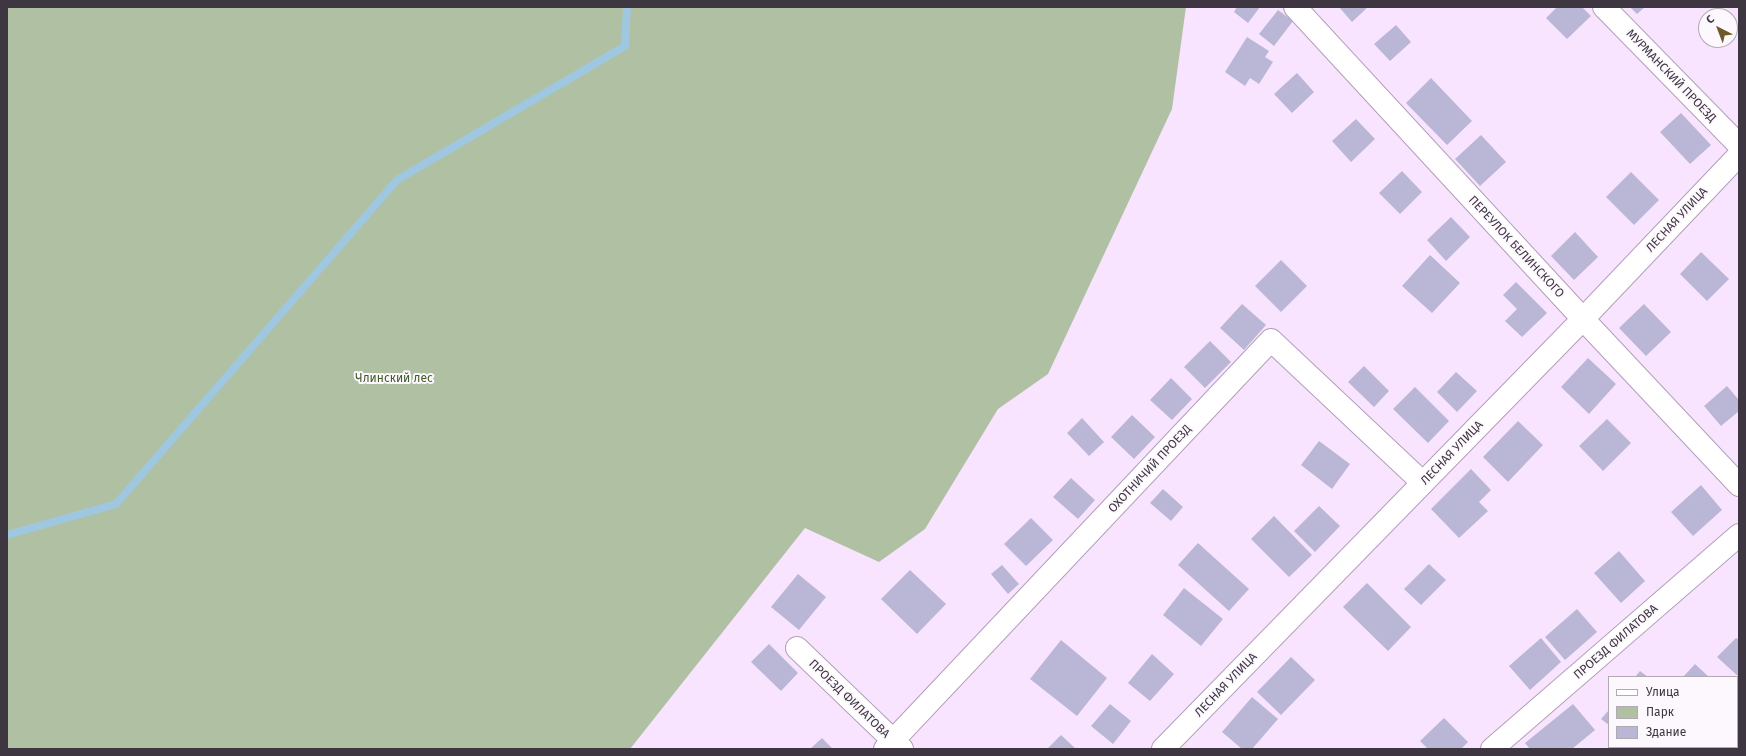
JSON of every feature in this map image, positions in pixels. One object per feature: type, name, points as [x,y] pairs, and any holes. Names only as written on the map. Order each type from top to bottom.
[{"type":"street","name":"ПЕРЕУЛОК БЕЛИНСКОГО","points":[[1295,7],[1583,319],[1739,485]]},
{"type":"street","name":"МУРМАНСКИЙ ПРОЕЗД","points":[[1604,7],[1739,145]]},
{"type":"street","name":"ЛЕСНАЯ УЛИЦА","points":[[1163,749],[1583,319],[1739,154]]},
{"type":"street","name":"ОХОТНИЧИЙ ПРОЕЗД","points":[[893,746],[1272,340],[1423,483]]},
{"type":"street","name":"ПРОЕЗД ФИЛАТОВА","points":[[1492,749],[1739,535]]},
{"type":"street","name":"ПРОЕЗД ФИЛАТОВА","points":[[797,648],[893,746]]},
{"type":"green space","name":"Члинский лес","points":[[7,7],[1186,7],[1172,109],[1048,374],[998,409],[925,529],[879,562],[805,528],[630,749],[7,749]]},
{"type":"building","points":[[1237,7],[1260,7],[1248,23],[1234,12]]},
{"type":"building","points":[[1339,7],[1368,7],[1352,22]]},
{"type":"building","points":[[1557,7],[1582,7],[1591,16],[1567,39],[1546,18]]},
{"type":"building","points":[[1630,7],[1645,7],[1637,14]]},
{"type":"building","points":[[1278,10],[1293,21],[1274,46],[1259,34]]},
{"type":"building","points":[[1396,25],[1411,42],[1390,61],[1374,44]]},
{"type":"building","points":[[1247,37],[1269,51],[1265,57],[1273,62],[1259,84],[1250,78],[1245,86],[1225,72]]},
{"type":"building","points":[[1297,73],[1314,92],[1292,113],[1274,94]]},
{"type":"building","points":[[1431,78],[1472,121],[1447,145],[1406,103]]},
{"type":"building","points":[[1681,113],[1711,145],[1690,164],[1660,132]]},
{"type":"building","points":[[1356,119],[1375,139],[1351,162],[1332,141]]},
{"type":"building","points":[[1481,135],[1506,162],[1480,186],[1455,159]]},
{"type":"building","points":[[1402,171],[1422,192],[1400,214],[1379,193]]},
{"type":"building","points":[[1631,172],[1659,200],[1634,225],[1606,197]]},
{"type":"building","points":[[1451,217],[1470,237],[1446,261],[1427,240]]},
{"type":"building","points":[[1575,232],[1598,257],[1574,280],[1551,256]]},
{"type":"building","points":[[1701,252],[1729,279],[1707,301],[1680,274]]},
{"type":"building","points":[[1430,255],[1460,283],[1432,313],[1402,286]]},
{"type":"building","points":[[1281,260],[1307,286],[1281,312],[1255,286]]},
{"type":"building","points":[[1516,282],[1547,313],[1522,337],[1505,321],[1517,309],[1503,295]]},
{"type":"building","points":[[1242,304],[1266,325],[1244,350],[1220,328]]},
{"type":"building","points":[[1644,304],[1671,332],[1646,356],[1619,328]]},
{"type":"building","points":[[1210,341],[1231,362],[1205,388],[1184,367]]},
{"type":"building","points":[[1588,358],[1616,384],[1589,414],[1561,387]]},
{"type":"building","points":[[1364,366],[1389,391],[1374,407],[1348,382]]},
{"type":"building","points":[[1456,372],[1477,391],[1457,412],[1437,392]]},
{"type":"building","points":[[1171,378],[1192,399],[1172,420],[1150,400]]},
{"type":"building","points":[[1727,386],[1739,400],[1739,411],[1721,426],[1704,406]]},
{"type":"building","points":[[1415,387],[1449,421],[1428,443],[1393,409]]},
{"type":"building","points":[[1132,415],[1155,437],[1134,459],[1111,437]]},
{"type":"building","points":[[1082,418],[1104,442],[1089,456],[1067,433]]},
{"type":"building","points":[[1607,419],[1631,443],[1603,471],[1579,446]]},
{"type":"building","points":[[1518,421],[1543,445],[1508,482],[1483,457]]},
{"type":"building","points":[[1319,441],[1350,464],[1332,489],[1301,465]]},
{"type":"building","points":[[1471,469],[1491,490],[1479,502],[1488,511],[1459,538],[1431,509]]},
{"type":"building","points":[[1071,478],[1095,500],[1078,519],[1053,497]]},
{"type":"building","points":[[1701,485],[1722,510],[1693,536],[1671,512]]},
{"type":"building","points":[[1163,489],[1183,507],[1171,521],[1150,503]]},
{"type":"building","points":[[1319,506],[1340,526],[1315,552],[1294,531]]},
{"type":"building","points":[[1274,516],[1312,555],[1289,577],[1251,539]]},
{"type":"building","points":[[1031,518],[1053,540],[1026,566],[1004,544]]},
{"type":"building","points":[[1198,543],[1249,589],[1229,611],[1178,565]]},
{"type":"building","points":[[1619,551],[1645,581],[1621,603],[1594,573]]},
{"type":"building","points":[[1429,564],[1446,580],[1421,605],[1404,589]]},
{"type":"building","points":[[1002,565],[1019,584],[1008,594],[991,574]]},
{"type":"building","points":[[910,570],[946,604],[917,634],[881,599]]},
{"type":"building","points":[[798,574],[826,597],[799,630],[771,607]]},
{"type":"building","points":[[1367,583],[1411,627],[1388,651],[1343,607]]},
{"type":"building","points":[[1184,588],[1223,619],[1201,646],[1163,615]]},
{"type":"building","points":[[1577,609],[1597,632],[1565,660],[1545,637]]},
{"type":"building","points":[[1541,638],[1561,662],[1530,690],[1509,666]]},
{"type":"building","points":[[1736,638],[1739,640],[1739,677],[1738,676],[1717,657]]},
{"type":"building","points":[[1061,640],[1107,678],[1077,716],[1030,679]]},
{"type":"building","points":[[769,644],[798,673],[781,691],[751,662]]},
{"type":"building","points":[[1152,654],[1174,674],[1150,701],[1128,683]]},
{"type":"building","points":[[1291,657],[1315,680],[1281,715],[1257,692]]},
{"type":"building","points":[[1695,664],[1708,676],[1684,676]]},
{"type":"building","points":[[1640,671],[1647,676],[1636,676]]},
{"type":"building","points":[[1252,697],[1278,719],[1252,749],[1242,749],[1222,732]]},
{"type":"building","points":[[1738,703],[1739,704],[1738,740]]},
{"type":"building","points":[[1110,704],[1131,721],[1113,744],[1091,726]]},
{"type":"building","points":[[1573,704],[1595,730],[1572,749],[1530,749],[1525,743]]},
{"type":"building","points":[[1608,711],[1608,724],[1601,719]]},
{"type":"building","points":[[1444,718],[1468,742],[1461,749],[1428,749],[1420,741]]},
{"type":"building","points":[[1061,735],[1076,749],[1047,749]]},
{"type":"building","points":[[822,738],[833,749],[810,749]]},
{"type":"waterway","points":[[7,535],[116,504],[397,180],[625,46],[627,7]]}]
